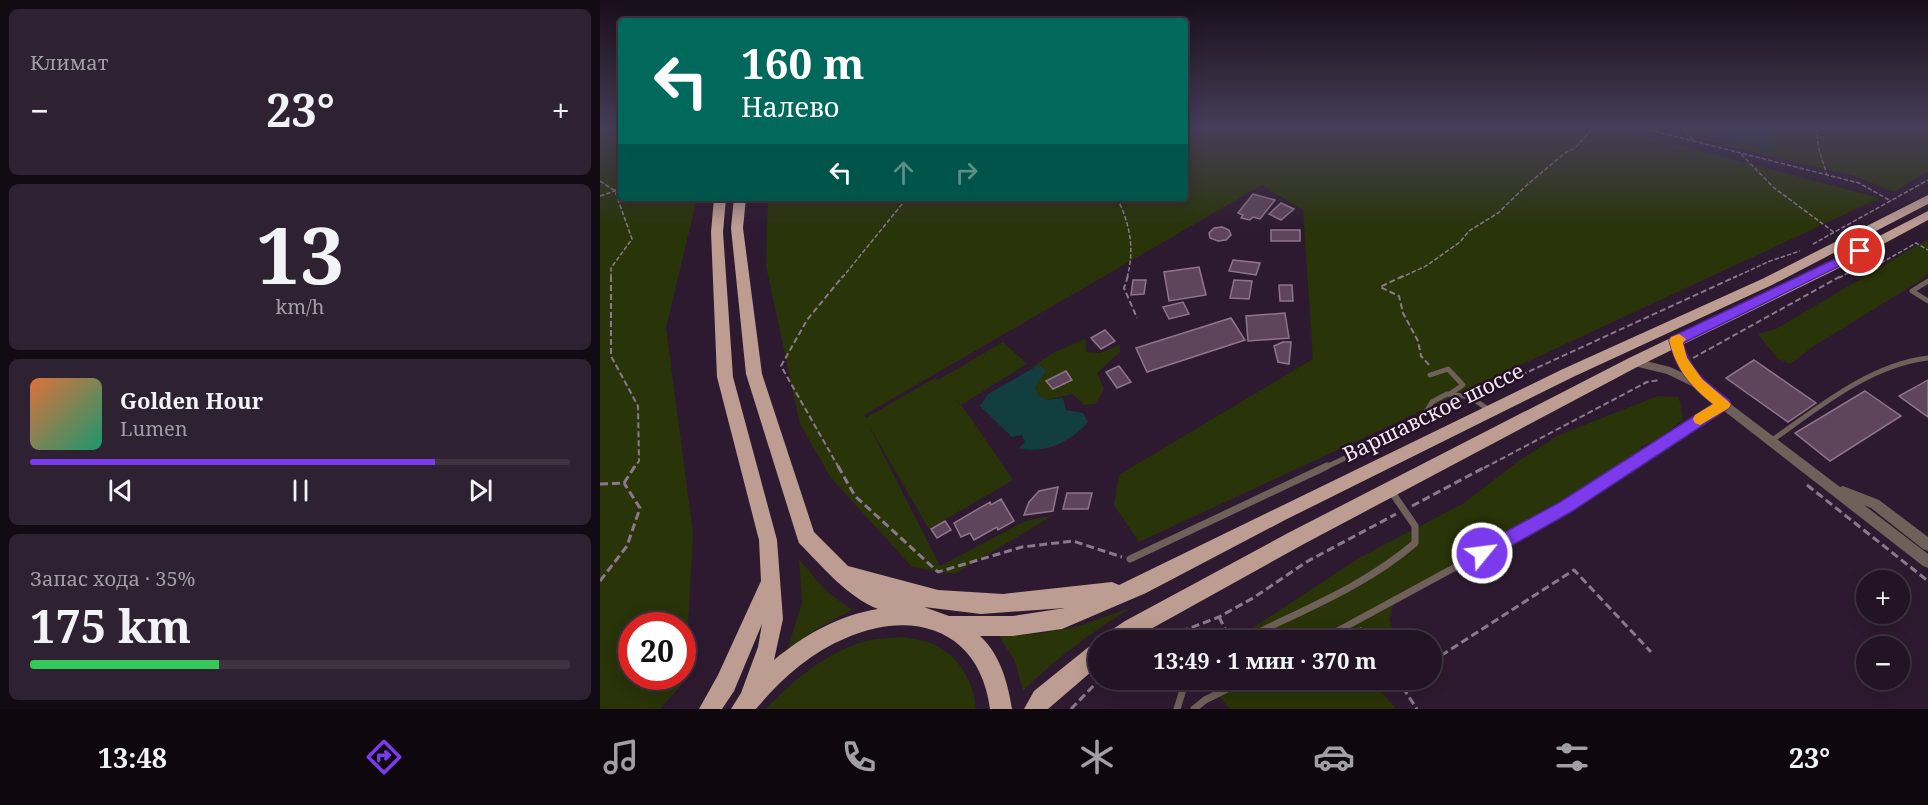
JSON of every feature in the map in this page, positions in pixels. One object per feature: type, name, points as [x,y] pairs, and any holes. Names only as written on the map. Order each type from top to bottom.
[{"type":"main road","name":"Варшавское шоссе","points":[[746,703],[793,658],[840,630],[887,617],[939,623],[1013,626],[1062,618],[1139,586],[1279,514],[1491,411],[1767,282],[1928,199]]},
{"type":"main road","points":[[720,201],[717,232],[724,377],[768,540],[773,619],[770,638],[746,703]]},
{"type":"main road","points":[[740,201],[737,228],[754,374],[806,537],[838,570],[870,596],[939,623],[965,636],[985,658],[998,687],[1001,709]]},
{"type":"main road","points":[[1130,630],[1390,489],[1675,340],[1830,267],[1928,215]]},
{"type":"main road","points":[[838,570],[889,589],[940,601],[1002,604],[1069,598],[1139,586]]},
{"type":"main road","points":[[710,709],[726,683],[769,584]]},
{"type":"main road","points":[[1035,709],[1042,699],[1088,660]]},
{"type":"street","points":[[1675,340],[1683,364],[1696,383]]},
{"type":"street","points":[[1634,362],[1670,371],[1696,383],[1928,562]]},
{"type":"street","points":[[1830,486],[1875,504],[1928,545]]},
{"type":"street","points":[[1902,542],[1914,534]]},
{"type":"lane","points":[[1928,281],[1912,291],[1928,301]]},
{"type":"lane","points":[[1771,441],[1858,383],[1917,358],[1928,358]]},
{"type":"lane","points":[[1130,560],[1419,423],[1432,402],[1463,385],[1448,369],[1433,374]]},
{"type":"lane","points":[[1451,393],[1474,396],[1491,411]]},
{"type":"lane","points":[[1340,630],[1566,507],[1724,404]]},
{"type":"lane","points":[[1264,630],[1318,604],[1398,559],[1415,543],[1415,526],[1406,509],[1390,489]]},
{"type":"lane","points":[[1177,709],[1183,690]]},
{"type":"lane","points":[[1194,709],[1205,700],[1225,690]]},
{"type":"path","points":[[1433,374],[1421,356],[1422,346],[1409,328],[1399,308],[1399,296],[1380,287],[1426,266],[1460,243],[1469,231],[1498,213],[1555,161]]},
{"type":"path","points":[[1747,161],[1792,201],[1835,233]]},
{"type":"path","points":[[1770,161],[1859,183],[1892,202]]},
{"type":"path","points":[[1823,161],[1827,175]]},
{"type":"path","points":[[1810,246],[1928,180]]},
{"type":"path","points":[[600,181],[615,191],[618,199]]},
{"type":"path","points":[[600,196],[615,191],[618,187]]},
{"type":"path","points":[[619,201],[632,239],[611,268],[611,356],[638,406],[639,461],[624,483]]},
{"type":"path","points":[[906,201],[807,320],[781,366],[855,496],[938,572],[1022,547],[1073,541],[1130,560]]},
{"type":"path","points":[[1118,201],[1128,224],[1134,248],[1130,272],[1124,288],[1137,318]]},
{"type":"path","points":[[1683,364],[1842,275],[1853,270],[1874,267],[1916,243],[1928,250]]},
{"type":"path","points":[[1474,396],[1770,261],[1802,250]]},
{"type":"path","points":[[1185,630],[1219,617],[1253,598],[1308,561],[1647,382],[1665,380]]},
{"type":"path","points":[[1801,481],[1928,581]]},
{"type":"path","points":[[600,484],[624,483]]},
{"type":"path","points":[[600,581],[627,546],[639,508],[624,483]]},
{"type":"path","points":[[1442,655],[1574,570],[1651,652]]},
{"type":"path","points":[[1219,617],[1226,630]]},
{"type":"path","points":[[1356,622],[1362,630]]},
{"type":"path","points":[[1071,709],[1089,690]]},
{"type":"path","points":[[1404,690],[1417,709]]},
{"type":"green space","points":[[600,161],[618,161],[618,201],[696,201],[666,328],[693,533],[689,612],[618,612],[618,690],[677,690],[660,709],[600,709]]},
{"type":"green space","points":[[1188,161],[1740,161],[1880,198],[1139,542],[1114,505],[1119,475],[1313,359],[1303,210],[1262,185],[864,415],[866,418],[1003,342],[1027,364],[961,405],[953,397],[965,410],[1013,480],[929,529],[868,424],[940,566],[1025,521],[1052,516],[955,574],[912,567],[831,478],[800,424],[766,266],[768,201],[1188,201]]},
{"type":"green space","points":[[1792,161],[1928,161],[1928,171],[1894,192],[1855,176]]},
{"type":"green space","points":[[1928,239],[1928,273],[1921,280],[1814,346],[1790,364],[1777,358],[1758,334],[1776,329]]},
{"type":"green space","points":[[1085,339],[1086,352],[1100,353],[1120,345],[1120,352],[1097,373],[1104,389],[1095,404],[1084,405],[1073,394],[1046,400],[1038,395],[1035,388],[1046,370],[1039,365],[1029,369],[1053,353]]},
{"type":"green space","points":[[1658,396],[1679,397],[1683,420],[1655,441],[1642,446],[1634,458],[1542,511],[1466,560],[1397,594],[1389,619],[1393,630],[1249,630],[1359,558],[1464,503],[1520,460],[1559,435]]},
{"type":"green space","points":[[799,559],[826,591],[852,610],[788,648],[802,603]]},
{"type":"green space","points":[[1130,608],[1097,630],[1088,630],[1088,636],[1023,691],[1015,661],[999,636],[1036,634],[1076,627]]},
{"type":"green space","points":[[903,637],[931,643],[952,656],[969,680],[976,709],[766,709],[800,677],[837,652],[866,641]]},
{"type":"green space","points":[[1214,690],[1383,690],[1382,692],[1396,709],[1230,709]]},
{"type":"shaded area","points":[[1039,365],[1046,370],[1035,388],[1038,395],[1046,400],[1063,398],[1066,410],[1083,413],[1088,422],[1074,435],[1057,445],[1029,450],[1019,448],[1025,442],[1022,435],[1012,437],[980,406],[988,394]]},
{"type":"building","points":[[1253,194],[1275,200],[1260,219],[1241,218],[1243,215],[1238,213]]},
{"type":"building","points":[[1281,203],[1294,209],[1281,220],[1269,214]]},
{"type":"building","points":[[1222,227],[1229,230],[1231,235],[1226,240],[1218,241],[1210,238],[1209,233],[1214,228]]},
{"type":"building","points":[[1271,230],[1300,230],[1300,241],[1271,241]]},
{"type":"building","points":[[1233,260],[1260,263],[1256,275],[1229,271]]},
{"type":"building","points":[[1199,267],[1206,295],[1169,301],[1164,272]]},
{"type":"building","points":[[1133,280],[1146,280],[1144,294],[1131,295]]},
{"type":"building","points":[[1234,280],[1252,281],[1249,299],[1230,298]]},
{"type":"building","points":[[1279,285],[1292,285],[1293,301],[1280,301]]},
{"type":"building","points":[[1183,302],[1189,314],[1169,319],[1163,307]]},
{"type":"building","points":[[1285,313],[1289,338],[1248,341],[1246,316]]},
{"type":"building","points":[[1231,318],[1245,340],[1147,372],[1136,348]]},
{"type":"building","points":[[1105,330],[1115,341],[1101,349],[1091,338]]},
{"type":"building","points":[[1283,342],[1291,342],[1289,364],[1278,362],[1274,346]]},
{"type":"building","points":[[1754,360],[1816,403],[1788,422],[1726,378]]},
{"type":"building","points":[[1119,366],[1131,382],[1117,388],[1106,372]]},
{"type":"building","points":[[1066,371],[1072,380],[1053,389],[1046,381]]},
{"type":"building","points":[[1928,380],[1928,417],[1899,396]]},
{"type":"building","points":[[1865,391],[1901,416],[1830,461],[1795,433]]},
{"type":"building","points":[[1058,487],[1053,511],[1024,515],[1029,502],[1039,491]]},
{"type":"building","points":[[1067,493],[1092,493],[1088,509],[1063,509]]},
{"type":"building","points":[[1001,499],[1014,521],[998,530],[997,527],[974,540],[970,533],[961,537],[954,523],[990,502],[991,505]]},
{"type":"building","points":[[945,521],[951,530],[937,538],[931,529]]},
{"type":"slow traffic","points":[[1679,339],[1675,340],[1686,370],[1696,383],[1724,404],[1700,419]]},
{"type":"route","points":[[1482,553],[1566,507],[1724,404],[1696,383],[1686,370],[1675,340],[1860,251]]}]
